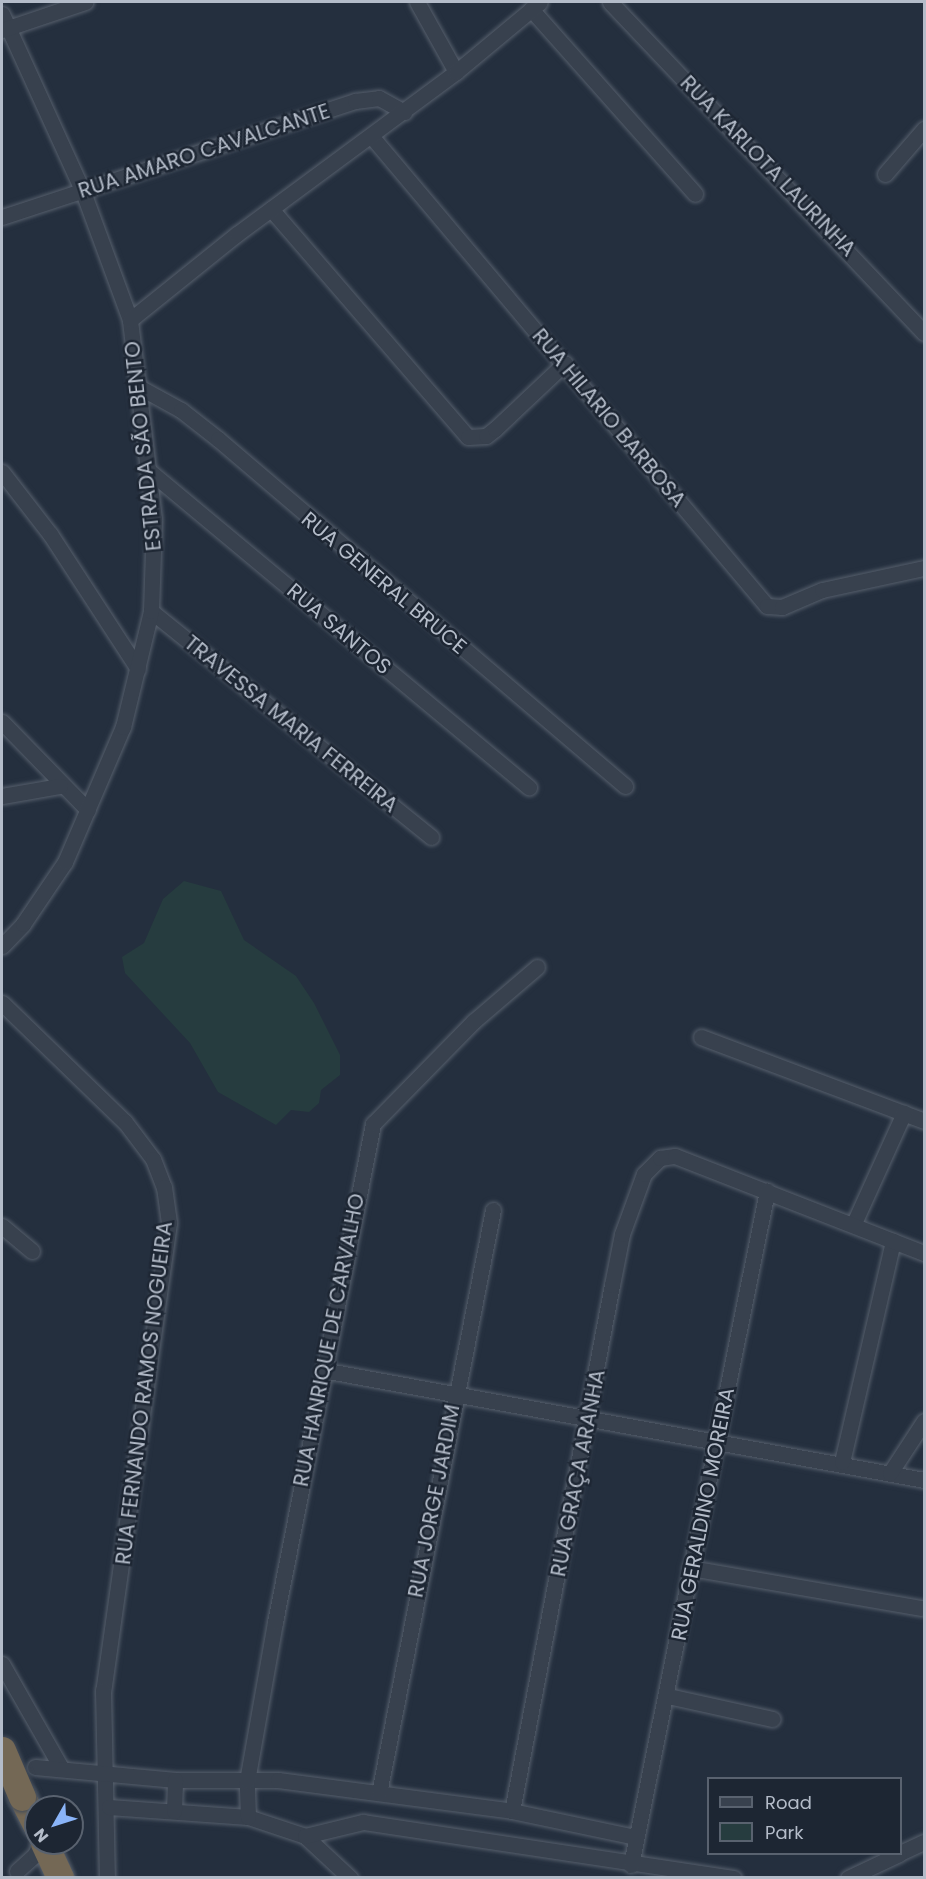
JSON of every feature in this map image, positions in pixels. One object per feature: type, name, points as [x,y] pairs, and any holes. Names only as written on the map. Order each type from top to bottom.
[{"type":"highway","points":[[2,1750],[24,1801]]},
{"type":"highway","points":[[49,1855],[60,1878]]},
{"type":"street","points":[[5,29],[85,2]]},
{"type":"street","points":[[417,2],[456,72]]},
{"type":"street","name":"RUA KARLOTA LAURINHA","points":[[610,2],[924,333]]},
{"type":"street","points":[[536,5],[695,194]]},
{"type":"street","name":"ESTRADA SÃO BENTO","points":[[2,946],[23,924],[65,862],[123,727],[151,611],[156,564],[148,470],[130,320],[271,209],[372,137],[456,72],[536,5]]},
{"type":"street","points":[[2,14],[5,29],[83,192],[130,320]]},
{"type":"street","name":"RUA AMARO CAVALCANTE","points":[[2,217],[355,101],[379,98],[404,112]]},
{"type":"street","points":[[885,174],[924,129]]},
{"type":"street","name":"RUA HILARIO BARBOSA","points":[[372,137],[565,363],[767,606],[782,606],[884,574],[924,567]]},
{"type":"street","points":[[271,209],[468,437],[486,436],[565,363]]},
{"type":"street","name":"RUA GENERAL BRUCE","points":[[139,387],[181,410],[218,439],[625,786]]},
{"type":"street","name":"RUA SANTOS","points":[[148,470],[529,788]]},
{"type":"street","points":[[2,472],[50,534],[138,669]]},
{"type":"street","name":"TRAVESSA MARIA FERREIRA","points":[[151,611],[431,837]]},
{"type":"street","points":[[2,722],[60,786],[88,810]]},
{"type":"street","points":[[2,795],[60,786]]},
{"type":"street","name":"RUA HANRIQUE DE CARVALHO","points":[[248,1817],[247,1781],[328,1371],[373,1124],[481,1014],[537,967]]},
{"type":"street","name":"RUA FERNANDO RAMOS NOGUEIRA","points":[[2,1003],[125,1122],[153,1160],[164,1187],[169,1223],[103,1690],[105,1774],[109,1807],[107,1878]]},
{"type":"street","points":[[701,1037],[924,1121]]},
{"type":"street","points":[[854,1223],[904,1113]]},
{"type":"street","name":"RUA GRAÇA ARANHA","points":[[512,1811],[590,1418],[622,1234],[644,1174],[660,1158],[675,1156],[767,1191]]},
{"type":"street","points":[[767,1191],[854,1223],[924,1253]]},
{"type":"street","name":"RUA GERALDINO MOREIRA","points":[[631,1865],[634,1837],[668,1696],[690,1568],[767,1191]]},
{"type":"street","name":"RUA JORGE JARDIM","points":[[379,1792],[493,1210]]},
{"type":"street","points":[[2,1226],[32,1251]]},
{"type":"street","points":[[842,1462],[893,1241]]},
{"type":"street","points":[[328,1371],[455,1397],[842,1462],[924,1480]]},
{"type":"street","points":[[890,1473],[924,1421]]},
{"type":"street","points":[[690,1568],[922,1608]]},
{"type":"street","points":[[2,1664],[62,1769]]},
{"type":"street","points":[[668,1696],[773,1719]]},
{"type":"street","points":[[36,1767],[175,1780],[247,1781],[379,1792],[512,1811],[634,1837]]},
{"type":"street","points":[[174,1811],[175,1780]]},
{"type":"street","points":[[109,1807],[248,1817],[305,1836],[350,1878]]},
{"type":"street","points":[[305,1836],[363,1822],[631,1865],[734,1878]]},
{"type":"street","points":[[902,1852],[924,1842]]},
{"type":"street","points":[[15,1873],[35,1855]]},
{"type":"street","points":[[848,1878],[896,1855]]},
{"type":"green space","points":[[184,881],[221,891],[244,940],[296,976],[314,1003],[340,1055],[340,1075],[321,1090],[319,1103],[309,1112],[291,1110],[276,1125],[218,1092],[190,1043],[125,973],[122,957],[144,943],[163,899]]}]
